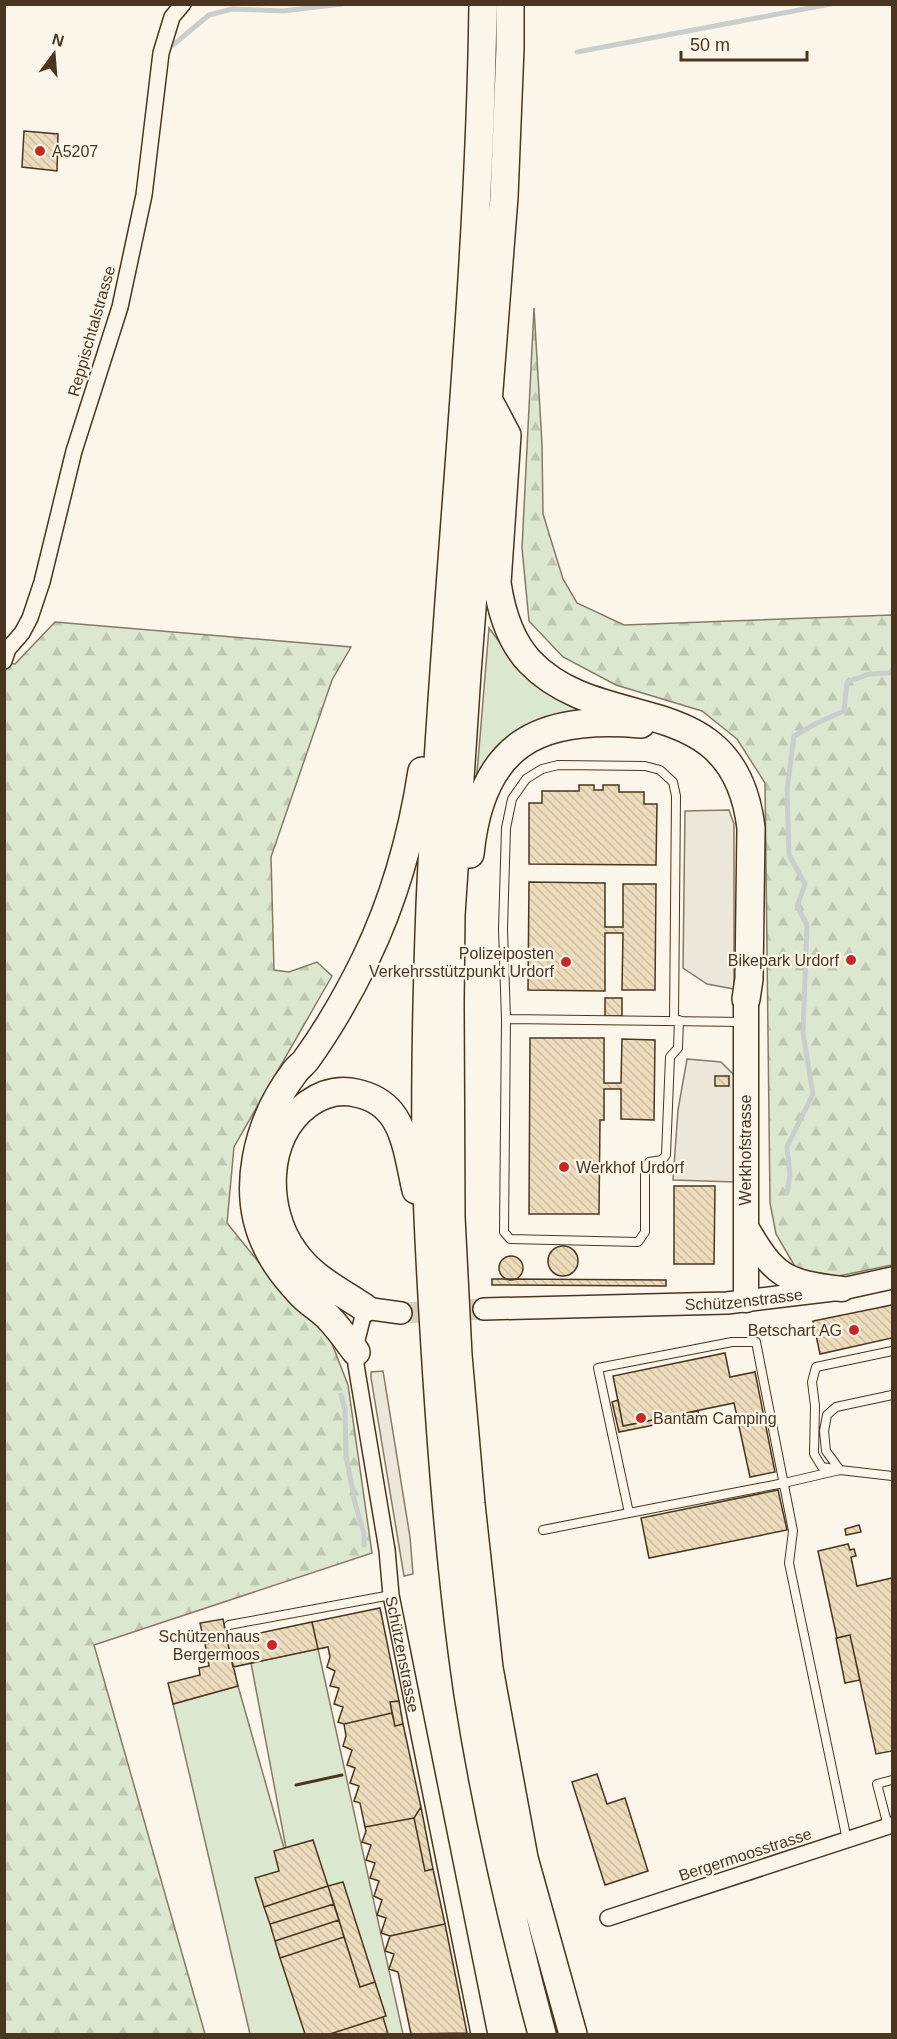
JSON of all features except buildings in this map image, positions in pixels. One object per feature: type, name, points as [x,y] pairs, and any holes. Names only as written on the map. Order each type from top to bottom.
[{"type":"highway","points":[[483,4],[472,292],[430,910],[426,1155],[443,1474],[455,1598],[468,1693],[500,1867],[542,2034]]},
{"type":"highway","points":[[510,4],[504,197],[451,915],[451,1217],[458,1355],[479,1594],[489,1668],[524,1858],[573,2034]]},
{"type":"highway","points":[[489,401],[507,435],[497,563],[500,603],[515,642],[528,660],[543,674],[571,691],[597,712],[669,731],[690,741],[708,755],[722,772],[731,789],[743,831],[741,980],[746,1010]]},
{"type":"highway","points":[[356,1352],[330,1319],[300,1294],[268,1250],[256,1215],[253,1194],[258,1151],[274,1107],[351,986],[376,936],[392,896],[416,810],[433,663],[448,620]]},
{"type":"highway","points":[[450,1003],[463,939],[471,844],[484,789],[509,753],[525,742],[545,731],[597,712]]},
{"type":"highway","points":[[365,1308],[308,1269],[293,1252],[282,1232],[274,1208],[274,1163],[280,1141],[289,1123],[302,1109],[317,1098],[334,1092],[351,1092],[369,1096],[392,1114],[403,1139],[429,1241]]},
{"type":"highway","points":[[286,1275],[336,1306],[365,1308]]},
{"type":"main road","name":"Werkhofstrasse","points":[[746,1010],[746,1300]]},
{"type":"main road","points":[[745,1225],[763,1255],[788,1277],[843,1293]]},
{"type":"main road","name":"Schützenstrasse","points":[[484,1309],[746,1300],[843,1293],[892,1278]]},
{"type":"main road","points":[[365,1308],[401,1313]]},
{"type":"street","name":"Reppischtalstrasse","points":[[4,661],[8,649],[22,633],[30,618],[39,591],[74,451],[120,307],[144,195],[161,53],[172,17],[183,4]]},
{"type":"street","name":"Schützenstrasse","points":[[365,1308],[356,1352],[356,1365],[387,1550],[391,1595],[479,2034]]},
{"type":"street","name":"Bergermoosstrasse","points":[[608,1917],[890,1825]]},
{"type":"lane","points":[[558,765],[645,766],[660,770],[673,782],[676,796],[677,1020],[678,1048],[670,1057],[666,1155],[662,1160],[649,1162],[645,1171],[645,1232],[638,1242],[510,1239],[504,1232],[506,1019],[503,928],[506,828],[512,799],[526,779],[542,769],[558,765]]},
{"type":"lane","points":[[506,1019],[677,1020],[746,1010]]},
{"type":"lane","points":[[629,1513],[598,1368],[732,1342],[756,1342],[793,1531],[789,1563],[847,1840]]},
{"type":"lane","points":[[892,1353],[816,1368],[812,1382],[815,1406],[814,1454],[822,1467],[892,1476]]},
{"type":"lane","points":[[840,1470],[826,1452],[824,1431],[827,1415],[836,1407],[892,1395]]},
{"type":"lane","points":[[543,1530],[840,1470]]},
{"type":"lane","points":[[228,1625],[391,1595]]},
{"type":"lane","points":[[890,1825],[877,1784],[892,1780]]},
{"type":"green space","points":[[534,308],[542,444],[543,514],[563,579],[577,603],[624,625],[892,615],[892,1265],[829,1278],[797,1270],[776,1234],[770,1203],[765,783],[737,739],[702,711],[616,685],[563,657],[529,621],[522,548]]},
{"type":"green space","points":[[55,622],[351,647],[332,680],[271,857],[274,970],[289,972],[317,962],[332,976],[234,1147],[227,1223],[278,1286],[329,1336],[348,1385],[372,1553],[94,1645],[205,2034],[5,2034],[4,663],[15,664]]},
{"type":"green space","points":[[489,628],[514,662],[546,690],[590,715],[547,717],[511,738],[477,773]]},
{"type":"green space","points":[[318,1649],[403,2034],[250,2034],[173,1704],[238,1686],[290,1869],[251,1663]]},
{"type":"shaded area","points":[[729,810],[734,824],[734,989],[707,984],[683,968],[685,811]]},
{"type":"shaded area","points":[[687,1059],[721,1062],[734,1075],[736,1182],[673,1180],[678,1110]]},
{"type":"shaded area","points":[[383,1371],[410,1537],[413,1574],[404,1576],[371,1378],[371,1372]]},
{"type":"waterway","points":[[173,45],[209,15],[232,9],[283,11],[342,4]]},
{"type":"waterway","points":[[577,52],[831,4]]},
{"type":"waterway","points":[[787,1193],[790,1175],[787,1147],[813,1094],[803,1033],[807,925],[797,906],[805,884],[789,855],[787,790],[794,736],[844,711],[847,682],[869,674],[890,673],[892,670]]},
{"type":"waterway","points":[[341,1395],[345,1410],[346,1456],[364,1534],[364,1545]]},
{"type":"tunnel","points":[[401,1313],[484,1309]]},
{"type":"wall","points":[[296,1785],[342,1775]]},
{"type":"place","name":"A5207","points":[[40,151]]},
{"type":"place","name":"Bikepark Urdorf","points":[[851,960]]},
{"type":"place","name":"Polizeiposten Verkehrsstützpunkt Urdorf","points":[[566,962]]},
{"type":"place","name":"Werkhof Urdorf","points":[[564,1167]]},
{"type":"place","name":"Betschart AG","points":[[854,1330]]},
{"type":"place","name":"Bantam Camping","points":[[641,1418]]},
{"type":"place","name":"Schützenhaus Bergermoos","points":[[272,1645]]}]
